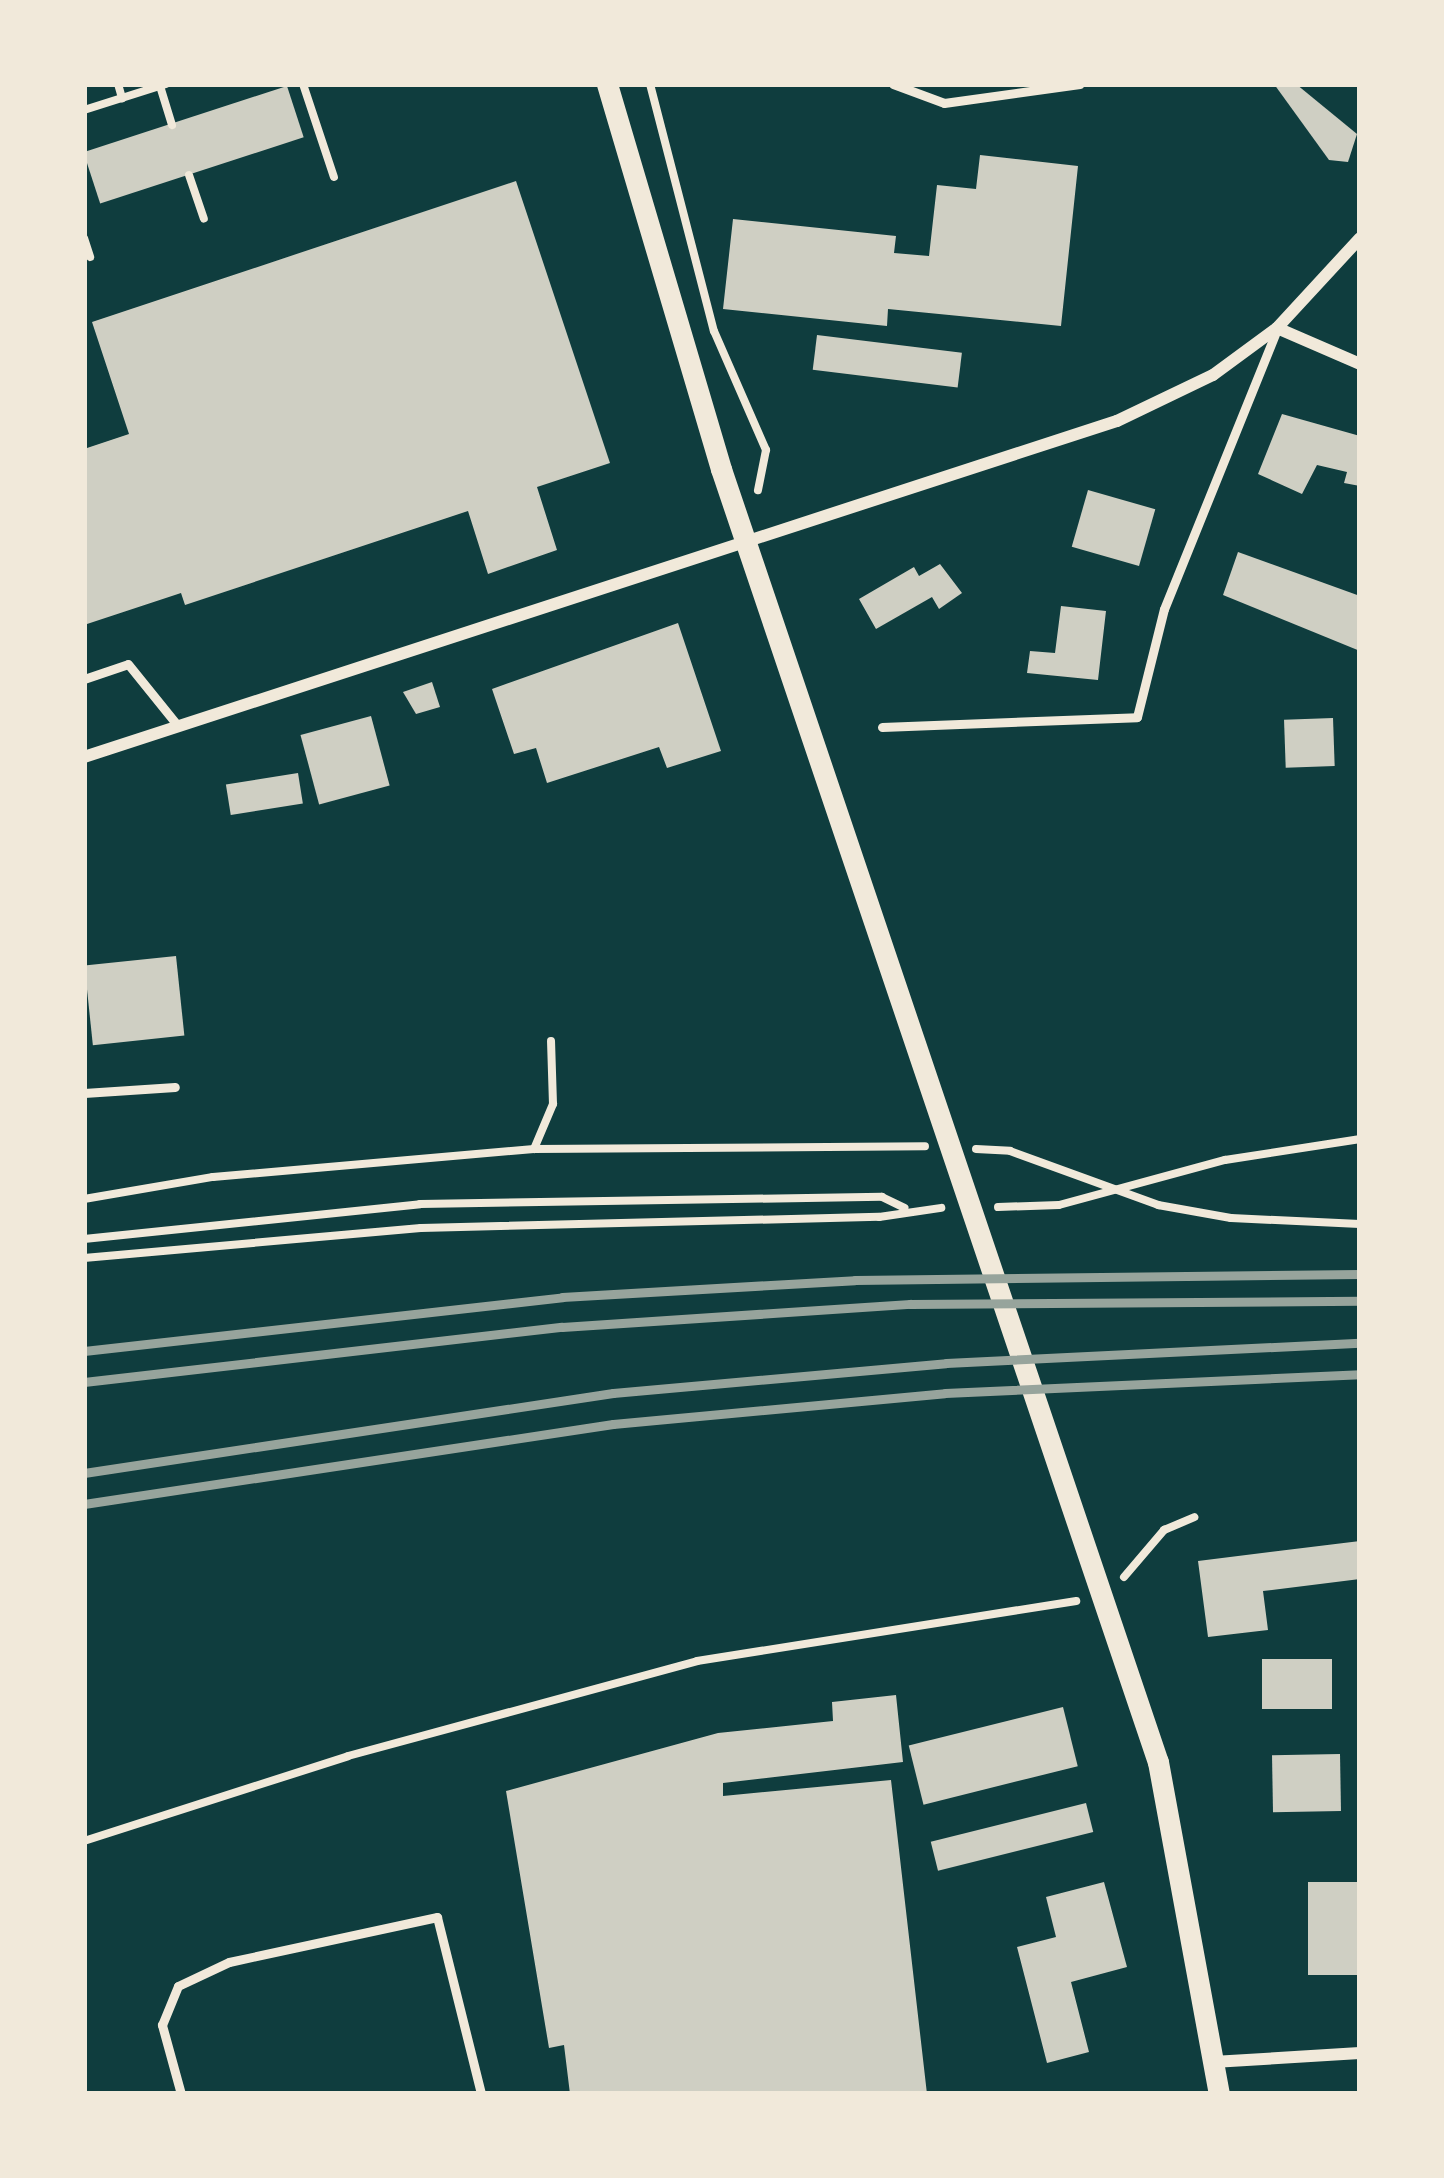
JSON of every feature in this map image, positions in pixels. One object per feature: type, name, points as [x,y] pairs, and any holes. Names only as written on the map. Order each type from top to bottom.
[{"type":"street","points":[[607,84],[638,205],[827,783],[1158,1762],[1219,2094]]},
{"type":"street","points":[[84,757],[1117,421],[1213,375],[1277,328],[1360,238]]},
{"type":"street","points":[[1277,328],[1360,364]]},
{"type":"street","points":[[1213,2062],[1360,2053]]},
{"type":"lane","points":[[893,84],[944,103],[1080,84]]},
{"type":"lane","points":[[882,727],[1137,717],[1164,609],[1277,328]]},
{"type":"lane","points":[[84,679],[128,664],[178,726]]},
{"type":"lane","points":[[84,1093],[176,1087]]},
{"type":"lane","points":[[181,2094],[162,2025],[178,1986],[229,1962],[436,1917],[481,2094]]},
{"type":"path","points":[[118,84],[122,98]]},
{"type":"path","points":[[303,84],[334,177]]},
{"type":"path","points":[[650,84],[714,332],[766,450],[748,538]]},
{"type":"path","points":[[84,110],[163,85],[172,125]]},
{"type":"path","points":[[189,175],[204,219]]},
{"type":"path","points":[[84,238],[90,256]]},
{"type":"path","points":[[534,1149],[553,1104],[551,1041]]},
{"type":"path","points":[[983,1207],[1059,1204],[1225,1160],[1360,1139]]},
{"type":"path","points":[[1345,1144],[1360,1150]]},
{"type":"path","points":[[84,1199],[213,1178],[534,1149],[940,1147]]},
{"type":"path","points":[[964,1148],[1010,1151],[1110,1192],[1231,1218],[1360,1224]]},
{"type":"path","points":[[84,1240],[420,1204],[882,1197],[906,1208]]},
{"type":"path","points":[[84,1258],[422,1228],[879,1217],[906,1208],[964,1208]]},
{"type":"path","points":[[84,1841],[348,1756],[697,1661],[1105,1597],[1164,1531],[1194,1517]]},
{"type":"building","points":[[1274,84],[1296,84],[1357,134],[1348,162],[1329,160]]},
{"type":"building","points":[[287,86],[304,137],[100,203],[84,152]]},
{"type":"building","points":[[980,155],[1078,166],[1061,326],[888,309],[887,326],[723,309],[733,219],[896,236],[894,253],[929,256],[937,185],[976,189]]},
{"type":"building","points":[[516,181],[610,463],[537,487],[557,550],[488,574],[468,511],[185,605],[181,593],[84,625],[84,449],[129,434],[92,322]]},
{"type":"building","points":[[817,335],[962,353],[958,388],[813,370]]},
{"type":"building","points":[[1282,414],[1360,436],[1360,486],[1344,483],[1347,472],[1317,465],[1302,494],[1258,474]]},
{"type":"building","points":[[1088,490],[1155,509],[1139,566],[1072,547]]},
{"type":"building","points":[[1238,552],[1360,596],[1360,651],[1223,595]]},
{"type":"building","points":[[940,564],[962,593],[939,609],[932,597],[876,629],[859,599],[914,567],[919,576]]},
{"type":"building","points":[[1061,606],[1106,611],[1098,680],[1027,673],[1030,651],[1055,653]]},
{"type":"building","points":[[678,623],[721,751],[667,768],[659,747],[547,783],[536,748],[514,754],[492,689]]},
{"type":"building","points":[[432,682],[440,707],[416,714],[403,692]]},
{"type":"building","points":[[371,716],[390,786],[319,804],[300,735]]},
{"type":"building","points":[[1333,718],[1335,766],[1286,768],[1284,720]]},
{"type":"building","points":[[298,773],[303,804],[231,815],[226,784]]},
{"type":"building","points":[[176,956],[184,1036],[93,1045],[85,966]]},
{"type":"building","points":[[1360,1541],[1360,1579],[1263,1591],[1268,1630],[1208,1637],[1198,1561]]},
{"type":"building","points":[[1262,1659],[1332,1659],[1332,1709],[1262,1709]]},
{"type":"building","points":[[896,1695],[903,1762],[723,1783],[723,1796],[891,1780],[927,2094],[570,2094],[564,2045],[549,2048],[506,1791],[718,1733],[833,1721],[832,1702]]},
{"type":"building","points":[[1063,1707],[1078,1766],[923,1805],[909,1745]]},
{"type":"building","points":[[1340,1754],[1341,1811],[1273,1812],[1272,1755]]},
{"type":"building","points":[[1086,1803],[1093,1832],[938,1871],[931,1842]]},
{"type":"building","points":[[1104,1882],[1127,1967],[1071,1982],[1089,2052],[1047,2063],[1017,1947],[1056,1937],[1046,1897]]},
{"type":"building","points":[[1308,1882],[1360,1882],[1360,1975],[1308,1975]]},
{"type":"railway","points":[[84,1351],[562,1297],[855,1280],[1360,1274]]},
{"type":"railway","points":[[84,1382],[562,1327],[910,1304],[1360,1301]]},
{"type":"railway","points":[[84,1473],[613,1393],[946,1363],[1360,1343]]},
{"type":"railway","points":[[84,1504],[613,1424],[945,1393],[1360,1374]]}]
